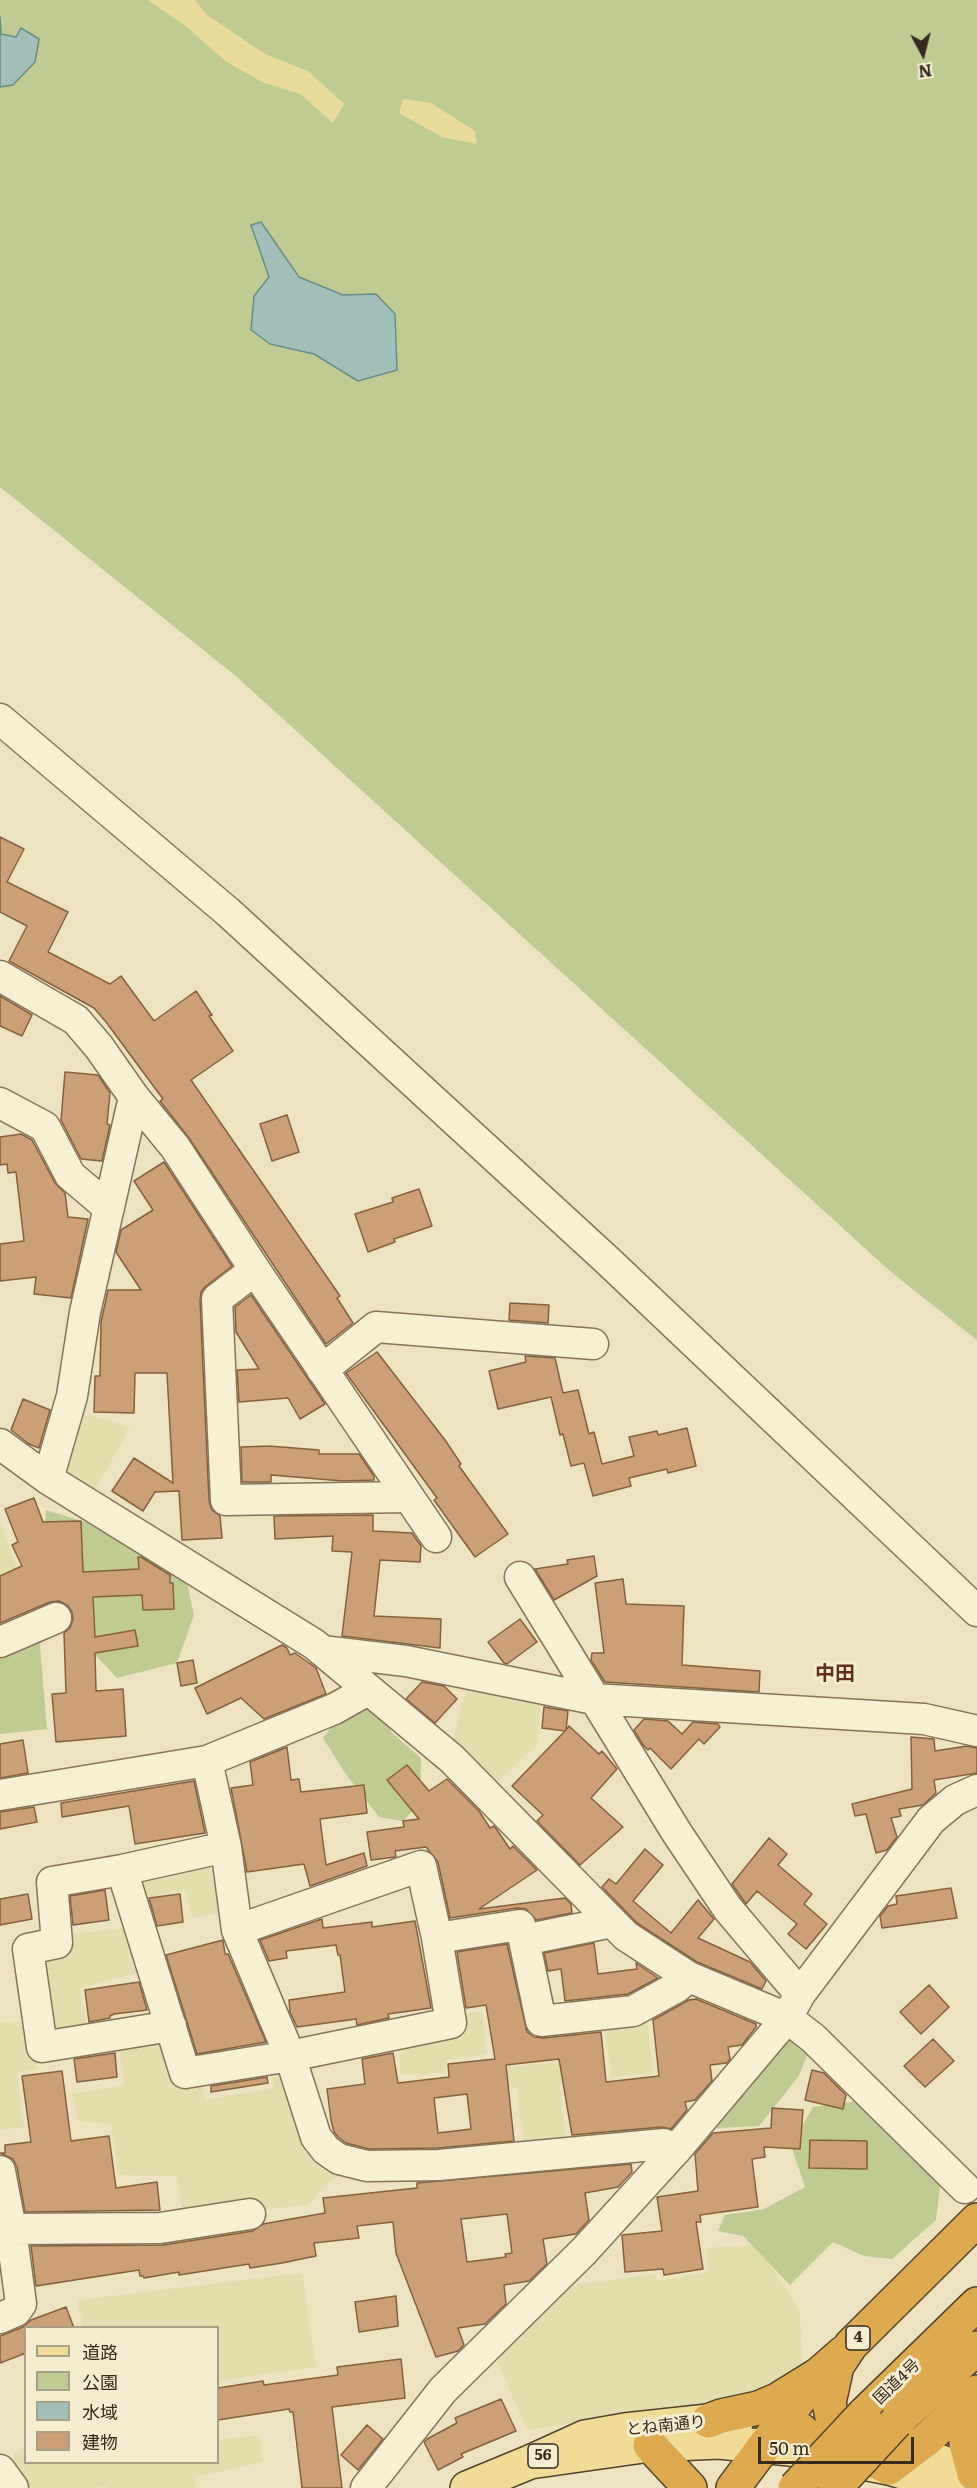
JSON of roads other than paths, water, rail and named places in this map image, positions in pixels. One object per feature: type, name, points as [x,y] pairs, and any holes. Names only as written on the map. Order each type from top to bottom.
[{"type":"highway","name":"4","points":[[733,2488],[819,2374],[977,2220]]},
{"type":"highway","name":"国道4号","points":[[795,2488],[864,2414],[977,2304]]},
{"type":"highway","name":"4","points":[[833,2457],[830,2389],[837,2366],[851,2345]]},
{"type":"highway","name":"国道4号","points":[[833,2457],[899,2447],[977,2348]]},
{"type":"highway","name":"4","points":[[708,2421],[721,2415],[758,2408],[777,2400],[819,2374]]},
{"type":"highway","points":[[899,2447],[927,2439],[977,2393]]},
{"type":"highway","points":[[969,2479],[965,2424],[977,2393]]},
{"type":"highway","name":"4","points":[[773,2434],[801,2430],[833,2457],[849,2488]]},
{"type":"highway","points":[[651,2445],[690,2488]]},
{"type":"main road","name":"とね南通り","points":[[467,2488],[585,2437],[708,2421],[736,2423],[773,2434]]},
{"type":"main road","name":"とね南通り","points":[[530,2462],[651,2445],[719,2442],[773,2434]]},
{"type":"main road","points":[[833,2457],[899,2447],[969,2479]]},
{"type":"street","points":[[0,719],[228,912],[607,1260],[977,1611]]},
{"type":"street","points":[[0,976],[76,1020],[99,1047],[134,1097],[175,1147],[255,1270],[436,1537]]},
{"type":"street","points":[[48,1479],[72,1396],[85,1312],[134,1097]]},
{"type":"street","points":[[0,1103],[45,1127],[69,1175],[109,1208]]},
{"type":"street","points":[[255,1270],[217,1299],[226,1500],[407,1497]]},
{"type":"street","points":[[322,1370],[376,1327],[593,1344]]},
{"type":"street","points":[[0,1444],[48,1479],[322,1651],[452,1759],[626,1936],[689,1977],[794,2006]]},
{"type":"street","points":[[520,1577],[677,1833],[794,2006],[813,2038],[965,2188]]},
{"type":"street","points":[[0,1642],[56,1618]]},
{"type":"street","points":[[322,1651],[406,1661],[594,1699],[924,1719],[977,1731]]},
{"type":"street","points":[[0,1795],[207,1761],[334,1709],[368,1690]]},
{"type":"street","points":[[207,1761],[226,1846],[237,1930],[290,2056],[316,2138],[326,2150],[339,2159],[367,2166],[439,2165],[664,2144],[675,2151]]},
{"type":"street","points":[[366,2488],[444,2390],[584,2251],[675,2151],[794,2006],[931,1820],[955,1800],[977,1790]]},
{"type":"street","points":[[171,2026],[42,2047],[28,1949],[57,1943],[52,1882],[122,1870],[226,1846]]},
{"type":"street","points":[[122,1870],[185,2073],[290,2056],[451,2023],[437,1938],[421,1866],[237,1930]]},
{"type":"street","points":[[524,1940],[612,1922]]},
{"type":"street","points":[[437,1938],[520,1924],[541,2021],[633,2011],[677,1987],[689,1977]]},
{"type":"street","points":[[0,2171],[6,2230],[21,2304],[16,2311],[0,2318]]},
{"type":"street","points":[[6,2230],[160,2228],[250,2214]]},
{"type":"street","points":[[0,2470],[13,2488]]},
{"type":"water","points":[[0,17],[1,34],[16,37],[21,28],[39,39],[35,62],[13,85],[0,87]]},
{"type":"water","points":[[261,222],[299,277],[343,295],[376,294],[395,314],[397,370],[358,381],[314,354],[270,344],[251,330],[254,296],[269,277],[251,225]]},
{"type":"district","name":"中田","points":[[835,1674]]}]
